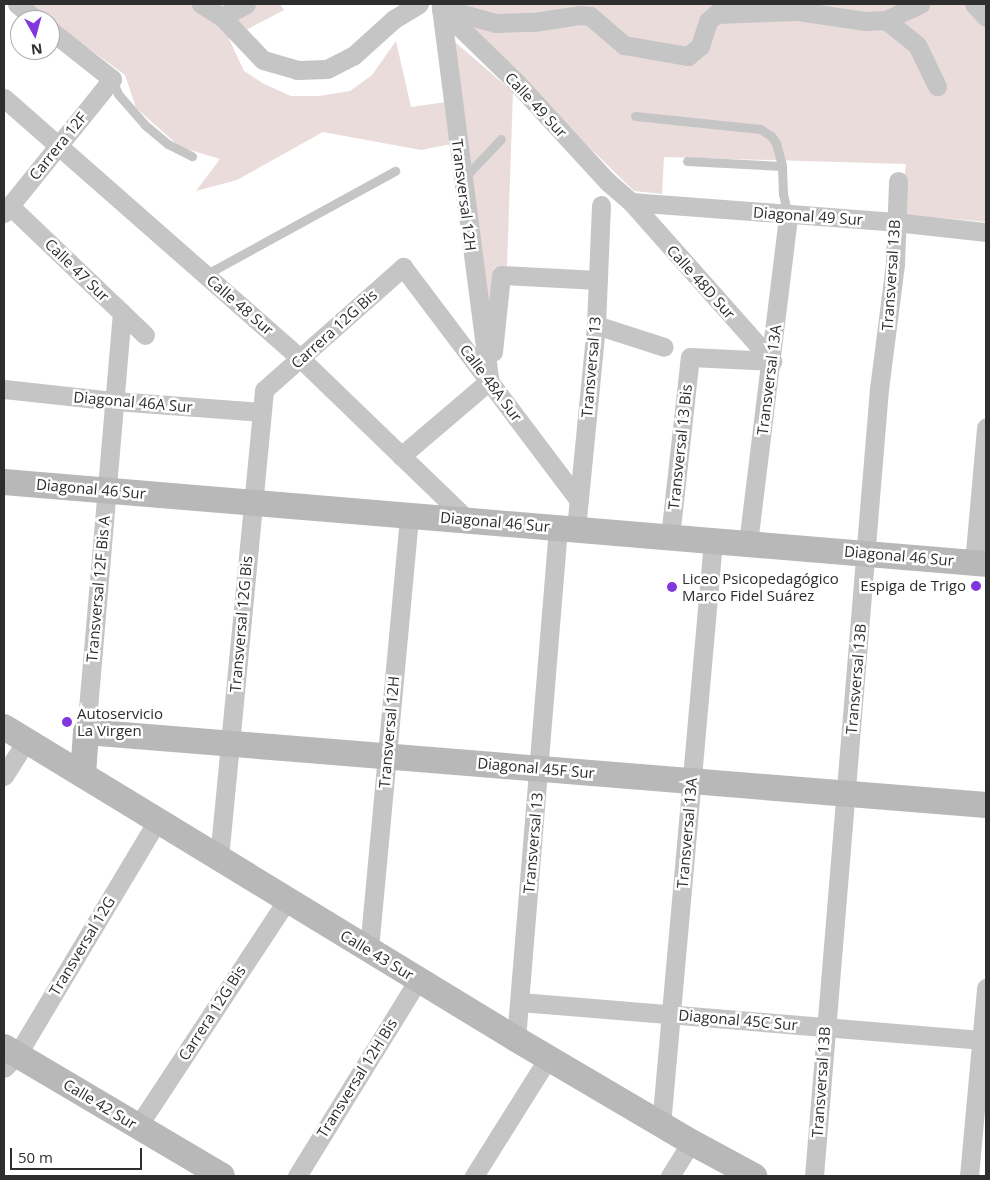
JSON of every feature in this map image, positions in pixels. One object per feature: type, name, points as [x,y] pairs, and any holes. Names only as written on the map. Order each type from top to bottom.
[{"type":"street","points":[[201,4],[222,17],[263,60],[297,70],[327,68],[353,56],[394,19],[419,4]]},
{"type":"street","points":[[222,17],[246,4]]},
{"type":"street","points":[[438,6],[496,23],[534,22],[580,15],[590,16],[624,45],[688,56],[700,46],[708,21],[716,14],[798,11],[865,21],[886,20],[920,4]]},
{"type":"street","points":[[974,4],[986,17]]},
{"type":"street","name":"Transversal 12H","points":[[438,6],[489,381]]},
{"type":"street","name":"Calle 49 Sur","points":[[438,6],[515,81],[608,182],[630,202]]},
{"type":"street","points":[[886,20],[917,45],[937,86]]},
{"type":"street","points":[[60,38],[112,79]]},
{"type":"street","name":"Carrera 12F","points":[[6,209],[112,79]]},
{"type":"street","name":"Calle 48 Sur","points":[[4,98],[300,358],[468,520]]},
{"type":"street","name":"Transversal 13B","points":[[814,1176],[879,389],[895,264],[895,222],[898,181]]},
{"type":"street","name":"Diagonal 49 Sur","points":[[630,202],[788,216],[895,222],[986,232]]},
{"type":"street","name":"Calle 48D Sur","points":[[630,202],[772,361]]},
{"type":"street","name":"Transversal 13","points":[[516,1039],[539,768],[567,529],[578,499],[596,325],[601,205]]},
{"type":"street","name":"Calle 47 Sur","points":[[6,209],[145,335]]},
{"type":"street","name":"Transversal 13A","points":[[748,544],[772,361],[788,216]]},
{"type":"street","name":"Calle 48A Sur","points":[[403,267],[578,499]]},
{"type":"street","name":"Carrera 12G Bis","points":[[264,390],[403,267]]},
{"type":"street","points":[[401,456],[489,381],[501,276],[598,280]]},
{"type":"street","name":"Transversal 12F Bis A","points":[[83,775],[122,313]]},
{"type":"street","points":[[596,325],[664,347]]},
{"type":"street","name":"Transversal 13 Bis","points":[[670,537],[690,357],[772,361]]},
{"type":"street","name":"Diagonal 46A Sur","points":[[4,389],[114,401],[262,412]]},
{"type":"street","name":"Transversal 12G Bis","points":[[219,858],[264,390]]},
{"type":"street","points":[[980,564],[986,428]]},
{"type":"street","name":"Diagonal 46 Sur","points":[[4,482],[980,564]]},
{"type":"street","name":"Transversal 12H","points":[[368,950],[409,515]]},
{"type":"street","name":"Transversal 13A","points":[[662,1125],[713,541]]},
{"type":"street","name":"Calle 43 Sur","points":[[4,727],[516,1039],[691,1142],[754,1176]]},
{"type":"street","name":"Diagonal 45F Sur","points":[[86,732],[986,805]]},
{"type":"street","points":[[4,776],[26,741]]},
{"type":"street","name":"Transversal 12G","points":[[8,1057],[157,821]]},
{"type":"street","name":"Carrera 12G Bis","points":[[138,1126],[287,900]]},
{"type":"street","name":"Transversal 12H Bis","points":[[297,1176],[418,980]]},
{"type":"street","points":[[969,1176],[984,1039],[986,988]]},
{"type":"street","name":"Diagonal 45C Sur","points":[[520,1002],[984,1039]]},
{"type":"street","name":"Calle 42 Sur","points":[[8,1057],[138,1126],[222,1176]]},
{"type":"street","points":[[474,1176],[548,1058]]},
{"type":"street","points":[[670,1176],[691,1142]]},
{"type":"lane","points":[[112,79],[118,94],[145,126],[168,144],[192,156]]},
{"type":"lane","points":[[634,116],[760,129],[771,136],[776,143],[782,166],[783,194],[788,216]]},
{"type":"lane","points":[[462,180],[501,139]]},
{"type":"lane","points":[[687,162],[782,166]]},
{"type":"lane","points":[[205,274],[395,171]]},
{"type":"shaded area","points":[[28,4],[280,4],[284,10],[229,39],[244,71],[264,84],[291,96],[319,96],[350,91],[372,75],[396,41],[411,107],[446,102],[452,144],[421,150],[323,132],[237,180],[196,191],[220,159],[180,147],[136,108],[125,75],[60,27],[60,10],[36,10]]},
{"type":"shaded area","points":[[442,4],[986,4],[986,222],[899,214],[906,164],[664,157],[662,194],[634,191]]},
{"type":"shaded area","points":[[448,36],[513,92],[507,267],[494,268],[489,334]]},
{"type":"place","name":"Espiga de Trigo","points":[[976,586]]},
{"type":"place","name":"Liceo Psicopedagógico Marco Fidel Suárez","points":[[672,587]]},
{"type":"place","name":"Autoservicio La Virgen","points":[[67,722]]}]
